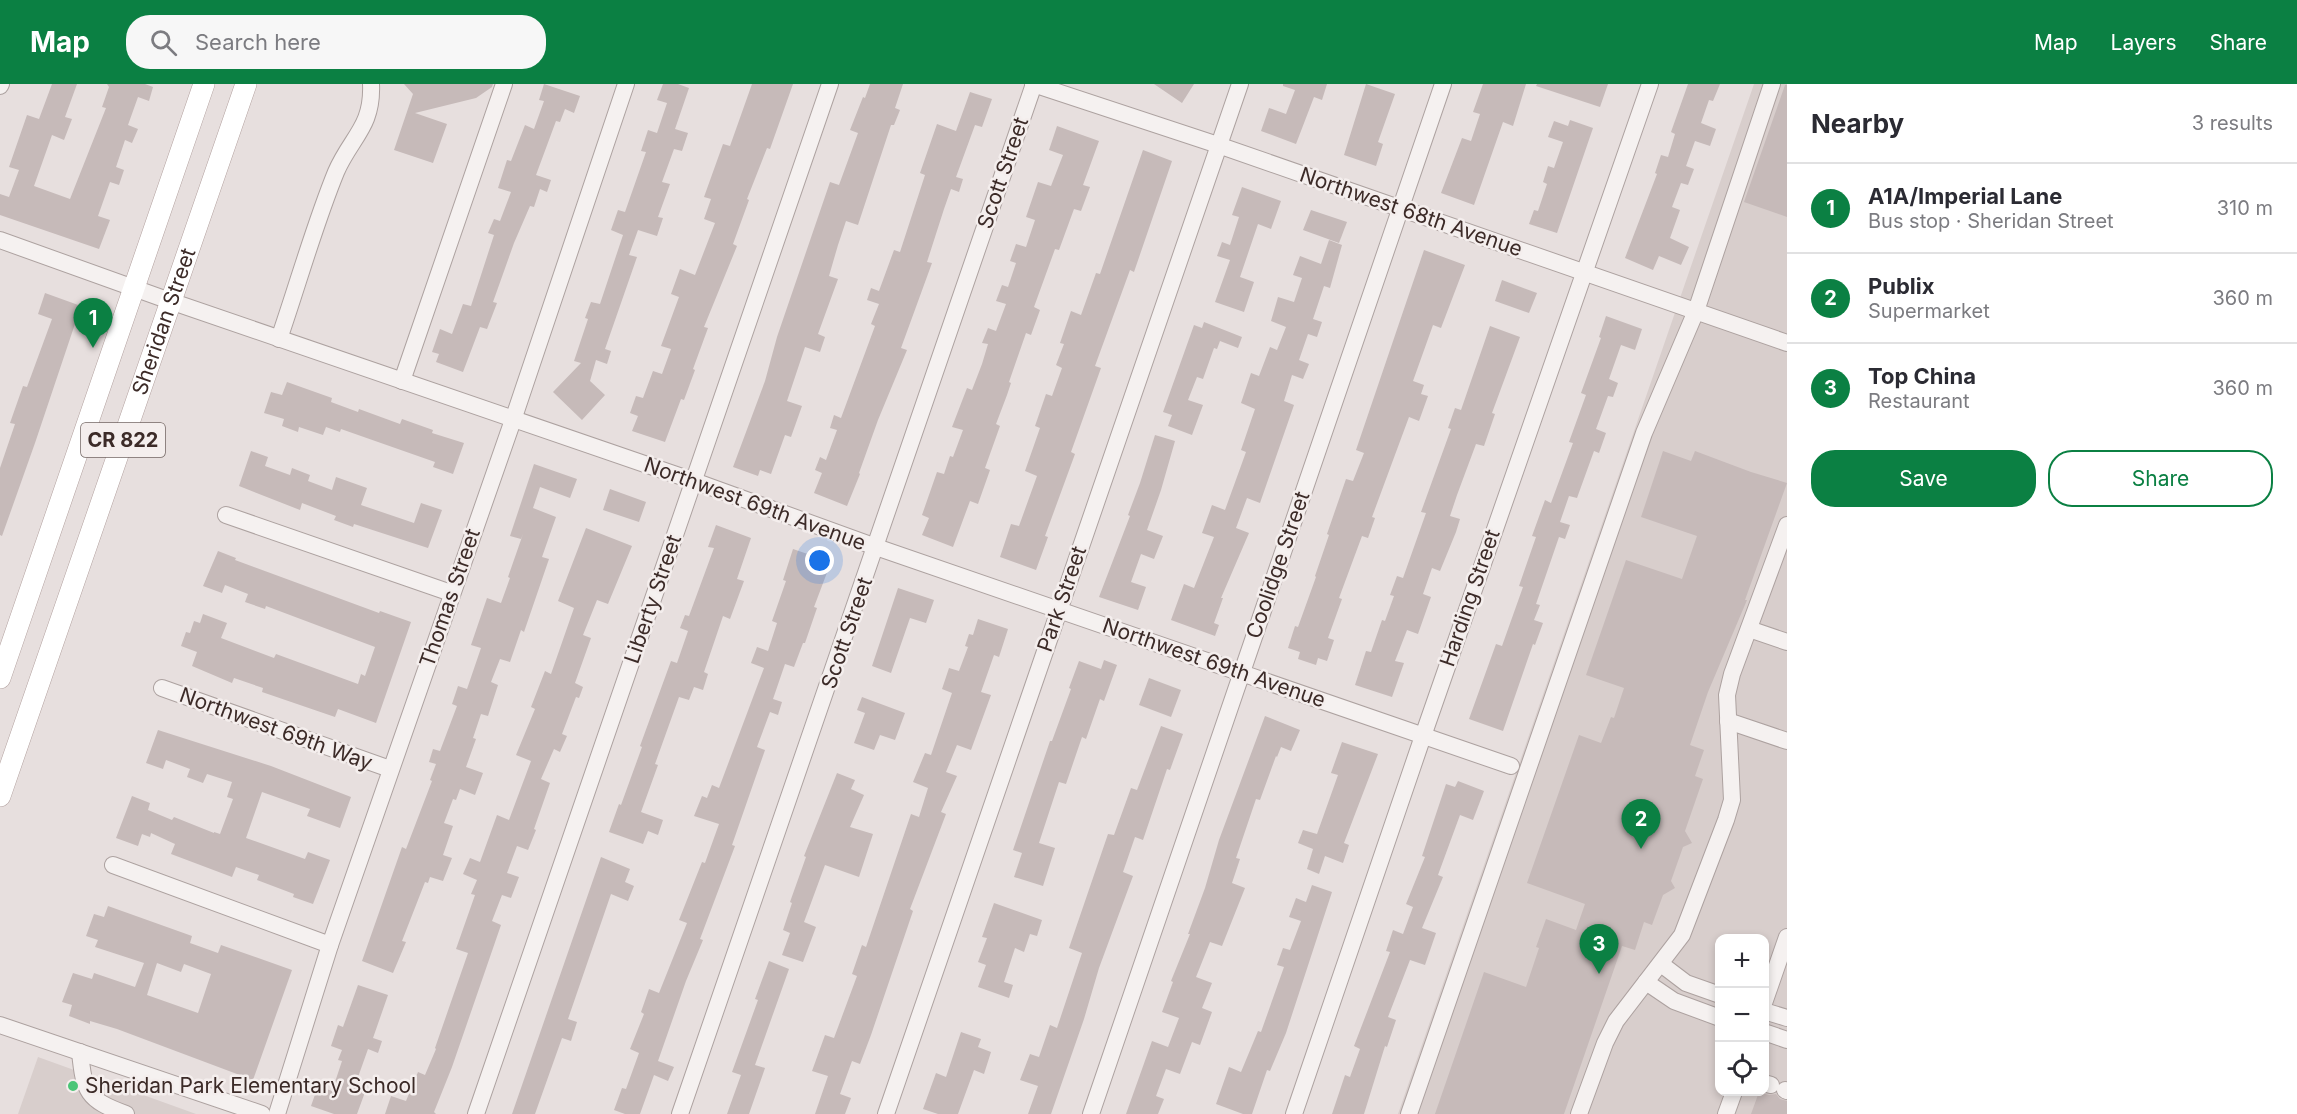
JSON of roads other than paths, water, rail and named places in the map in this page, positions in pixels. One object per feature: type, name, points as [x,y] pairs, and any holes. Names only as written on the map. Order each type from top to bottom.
[{"type":"main road","name":"Sheridan Street","points":[[0,678],[204,84]]},
{"type":"main road","name":"Sheridan Street","points":[[0,796],[246,84]]},
{"type":"street","points":[[279,339],[337,171],[360,134],[368,116],[372,100],[371,84]]},
{"type":"street","points":[[402,381],[504,84]]},
{"type":"street","name":"Thomas Street","points":[[277,1114],[330,945],[513,420],[626,84]]},
{"type":"street","name":"Liberty Street","points":[[476,1114],[830,84]]},
{"type":"street","name":"Northwest 68th Avenue","points":[[1034,84],[1218,145],[1787,343]]},
{"type":"street","name":"Scott Street","points":[[680,1114],[1034,84]]},
{"type":"street","name":"Park Street","points":[[886,1114],[1240,84]]},
{"type":"street","name":"Coolidge Street","points":[[1091,1114],[1443,84]]},
{"type":"street","name":"Harding Street","points":[[1294,1114],[1650,84]]},
{"type":"street","points":[[1409,1114],[1644,433],[1696,311],[1772,84]]},
{"type":"street","name":"Northwest 69th Avenue","points":[[0,240],[694,482],[876,548],[1511,766]]},
{"type":"street","points":[[226,515],[451,593]]},
{"type":"street","points":[[1579,1114],[1605,1043],[1616,1021],[1682,936],[1732,800],[1727,695],[1787,525]]},
{"type":"street","points":[[1749,629],[1787,642]]},
{"type":"street","name":"Northwest 69th Way","points":[[162,688],[390,770]]},
{"type":"street","points":[[1728,721],[1787,741]]},
{"type":"street","points":[[113,866],[330,945]]},
{"type":"street","points":[[1769,989],[1787,937]]},
{"type":"street","points":[[1661,964],[1686,983],[1715,994]]},
{"type":"street","points":[[1646,982],[1674,1001],[1715,1016]]},
{"type":"street","points":[[1769,1013],[1787,1018]]},
{"type":"street","points":[[0,1024],[262,1114]]},
{"type":"street","points":[[1769,1034],[1787,1040]]},
{"type":"street","points":[[80,1052],[83,1081],[88,1092],[107,1107],[126,1114]]},
{"type":"street","points":[[1725,1114],[1732,1096]]},
{"type":"place","name":"A1A/Imperial Lane","points":[[93,348]]},
{"type":"place","name":"Publix","points":[[1641,849]]},
{"type":"place","name":"Top China","points":[[1599,974]]},
{"type":"place","name":"Sheridan Park Elementary School","points":[[73,1086]]}]
